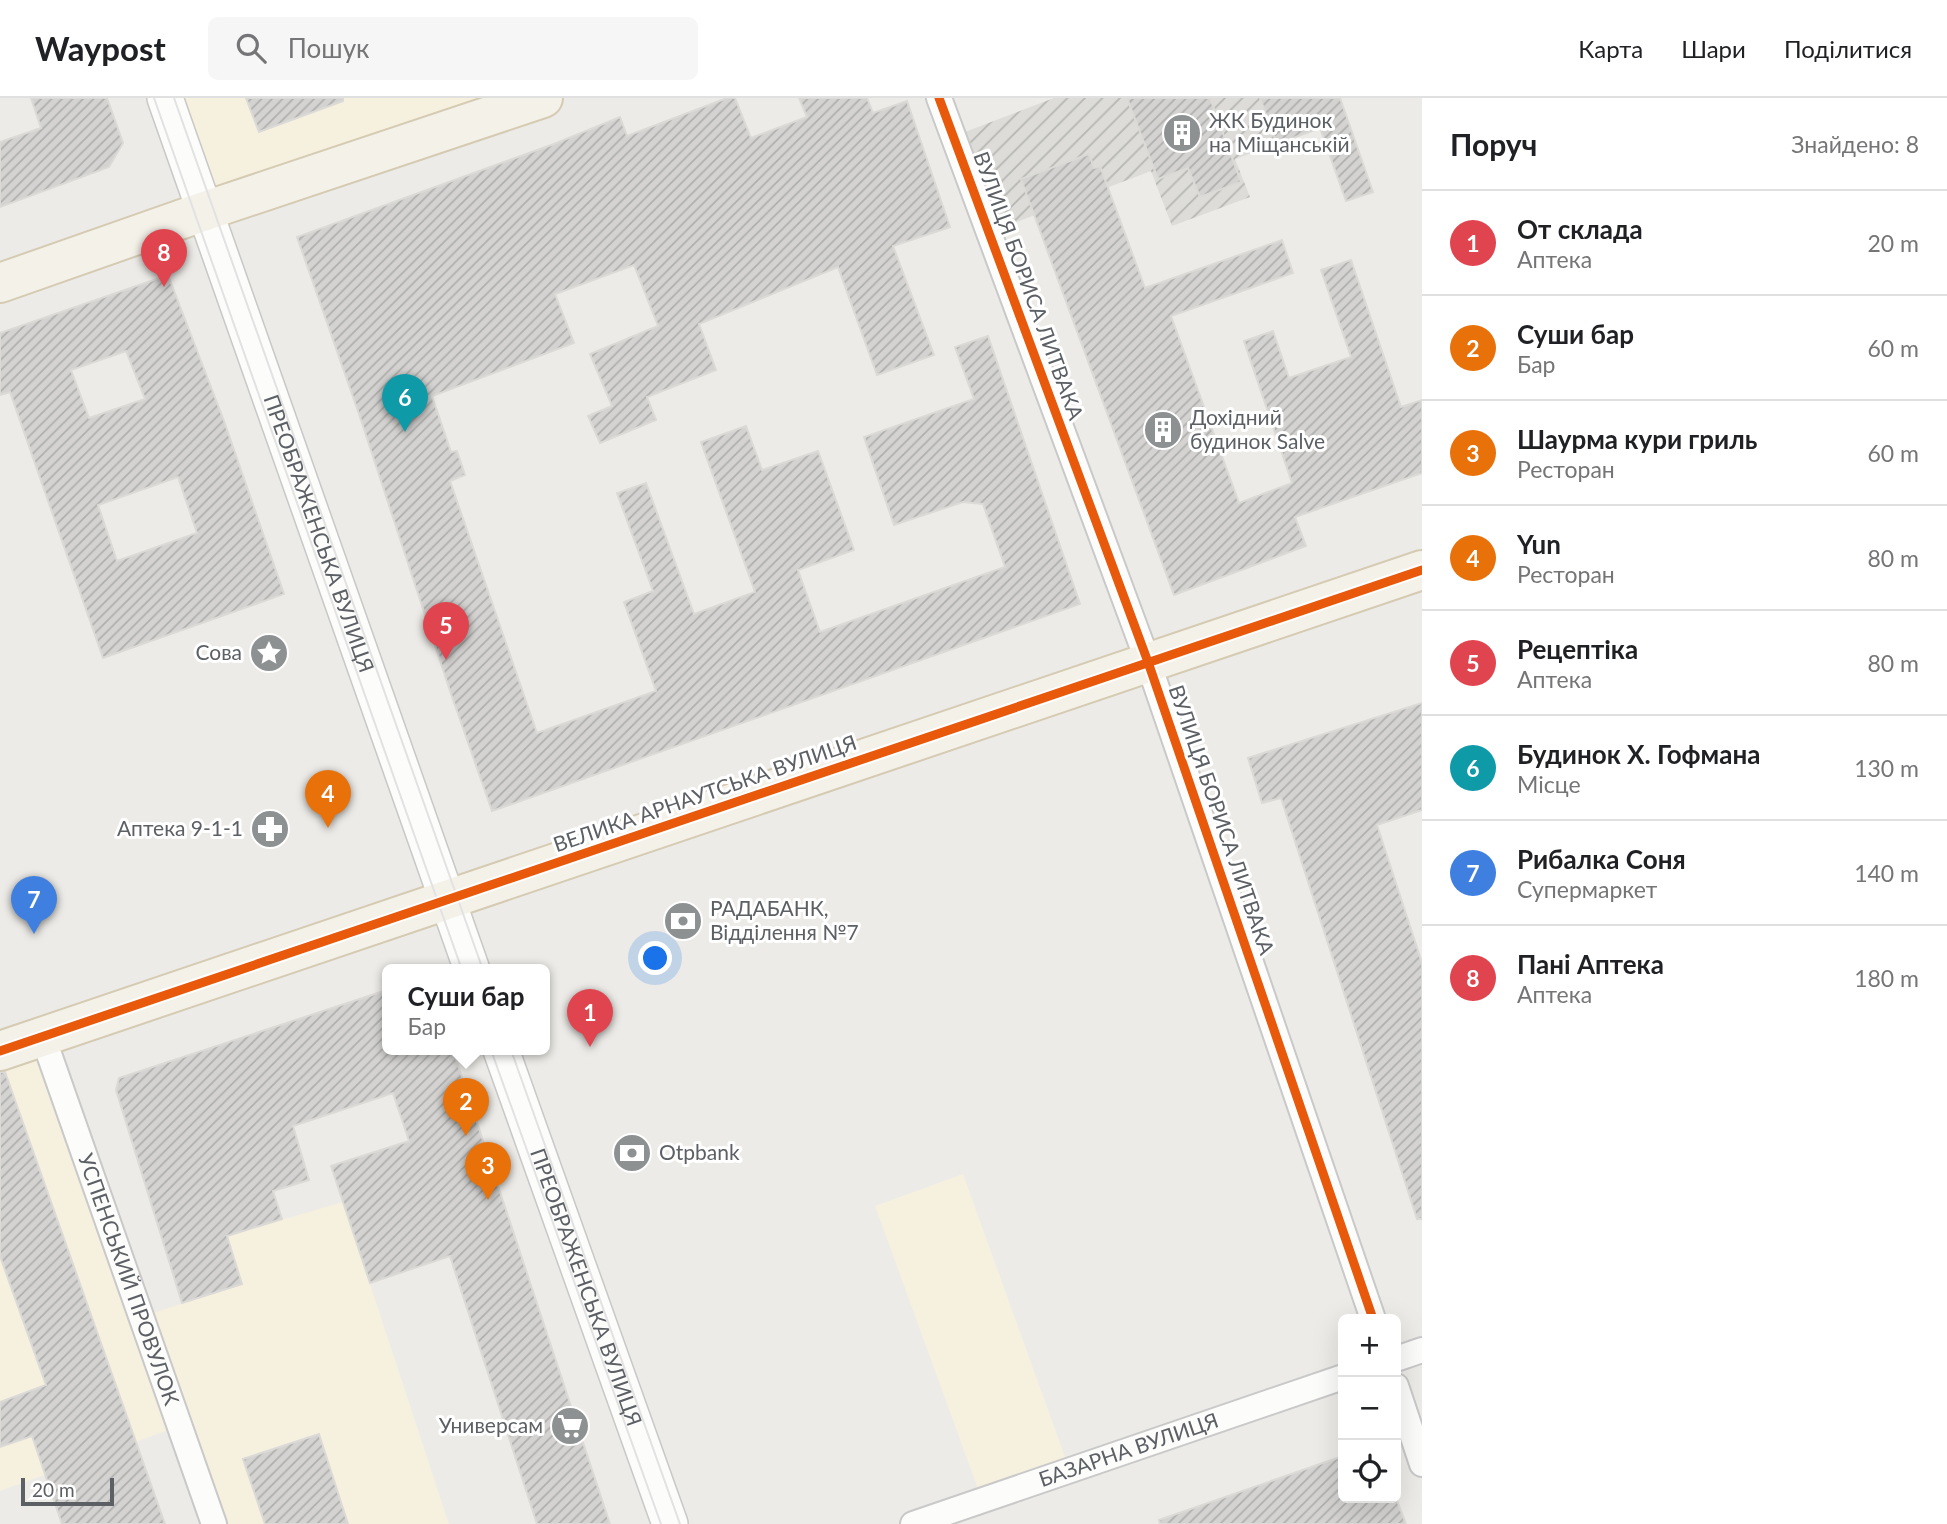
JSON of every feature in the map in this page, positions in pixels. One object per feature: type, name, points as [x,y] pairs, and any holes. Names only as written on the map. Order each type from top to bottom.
[{"type":"main road","name":"ПРЕОБРАЖЕНСЬКА ВУЛИЦЯ","points":[[165,98],[470,964]]},
{"type":"main road","points":[[0,283],[543,98]]},
{"type":"main road","name":"ВЕЛИКА АРНАУТСЬКА ВУЛИЦЯ","points":[[0,1051],[1422,570]]},
{"type":"main road","name":"ПРЕОБРАЖЕНСЬКА ВУЛИЦЯ","points":[[503,1055],[670,1524]]},
{"type":"street","name":"ВУЛИЦЯ БОРИСА ЛИТВАКА","points":[[939,98],[1148,662],[1372,1314]]},
{"type":"street","name":"УСПЕНСЬКИЙ ПРОВУЛОК","points":[[43,1037],[214,1524]]},
{"type":"street","points":[[1401,1357],[1422,1350]]},
{"type":"street","name":"БАЗАРНА ВУЛИЦЯ","points":[[913,1524],[1338,1379]]},
{"type":"street","points":[[1401,1401],[1422,1464]]},
{"type":"shaded area","points":[[171,98],[537,98],[207,208]]},
{"type":"shaded area","points":[[1054,98],[1260,98],[1277,144],[1235,159],[1250,197],[1172,226],[1151,171],[993,231],[957,135]]},
{"type":"shaded area","points":[[43,1040],[177,1427],[0,1491],[0,1054]]},
{"type":"shaded area","points":[[963,1174],[1069,1468],[981,1497],[875,1206]]},
{"type":"shaded area","points":[[343,1202],[449,1524],[220,1524],[147,1315],[242,1284],[227,1236]]},
{"type":"building","points":[[31,98],[107,98],[123,143],[109,167],[0,207],[0,142],[41,128]]},
{"type":"building","points":[[246,98],[343,98],[343,101],[259,132]]},
{"type":"building","points":[[727,98],[735,98],[751,138],[807,117],[799,98],[867,98],[873,113],[907,101],[950,227],[893,246],[934,355],[877,375],[838,267],[699,324],[716,370],[647,397],[656,420],[600,443],[588,416],[612,406],[590,354],[658,326],[634,265],[555,294],[574,343],[432,396],[451,452],[457,451],[465,475],[450,481],[537,733],[656,691],[624,602],[653,591],[617,493],[646,483],[694,614],[755,592],[701,442],[746,426],[762,470],[818,451],[854,550],[798,570],[820,632],[1005,567],[983,504],[963,502],[894,525],[864,437],[974,399],[955,347],[988,336],[1080,604],[492,811],[297,237],[554,144],[620,117],[627,136]]},
{"type":"building","name":"ЖК Будинок на Міщанській","points":[[1127,98],[1210,98],[1241,182],[1200,197],[1188,168],[1158,179]]},
{"type":"building","points":[[1260,98],[1340,98],[1373,192],[1346,201],[1320,128],[1277,144]]},
{"type":"building","points":[[1089,154],[1094,168],[1100,166],[1145,288],[1282,240],[1293,273],[1171,316],[1239,503],[1292,483],[1244,341],[1273,331],[1289,378],[1351,357],[1321,270],[1351,260],[1401,407],[1422,400],[1422,473],[1295,517],[1306,546],[1174,595],[1021,179]]},
{"type":"building","points":[[168,275],[224,421],[284,594],[103,658],[10,392],[0,395],[0,333]],"holes":[[[126,351],[145,399],[89,418],[71,370]],[[178,477],[197,533],[117,561],[98,505]]]},
{"type":"building","points":[[1422,703],[1422,810],[1377,825],[1422,963],[1422,1219],[1417,1219],[1281,798],[1262,803],[1248,758]]},
{"type":"building","points":[[382,992],[382,1055],[455,1055],[610,1524],[537,1524],[450,1256],[370,1283],[331,1166],[409,1141],[393,1093],[293,1126],[309,1180],[273,1191],[282,1219],[227,1236],[242,1284],[182,1303],[116,1090],[119,1078]]},
{"type":"building","points":[[0,1072],[5,1072],[165,1524],[62,1524],[32,1436],[0,1447],[0,1402],[46,1385],[0,1256]]},
{"type":"building","points":[[319,1434],[348,1524],[265,1524],[243,1459]]},
{"type":"building","points":[[1338,1458],[1338,1503],[1398,1503],[1406,1524],[1160,1524],[1159,1520]]},
{"type":"tram line","points":[[154,98],[460,964]]},
{"type":"tram line","points":[[174,98],[481,964]]},
{"type":"tram line","points":[[493,1055],[661,1524]]},
{"type":"tram line","points":[[513,1055],[680,1524]]},
{"type":"cycle path","points":[[939,98],[1148,662],[1371,1314]]},
{"type":"cycle path","points":[[0,1051],[1422,570]]},
{"type":"place","name":"ЖК Будинок на Міщанській","points":[[1182,133]]},
{"type":"place","name":"Панi Аптека","points":[[164,287]]},
{"type":"place","name":"Дохідний будинок Salve","points":[[1163,430]]},
{"type":"place","name":"Будинок Х. Гофмана","points":[[405,432]]},
{"type":"place","name":"Сова","points":[[269,653]]},
{"type":"place","name":"Рецептіка","points":[[446,660]]},
{"type":"place","name":"Yun","points":[[328,828]]},
{"type":"place","name":"Аптека 9-1-1","points":[[270,829]]},
{"type":"place","name":"РАДАБАНК, Відділення №7","points":[[683,921]]},
{"type":"place","name":"Рибалка Соня","points":[[34,934]]},
{"type":"place","name":"От склада","points":[[590,1047]]},
{"type":"place","name":"Суши бар","points":[[466,1136]]},
{"type":"place","name":"Otpbank","points":[[632,1153]]},
{"type":"place","name":"Шаурма кури гриль","points":[[488,1200]]},
{"type":"place","name":"Универсам","points":[[570,1426]]}]
